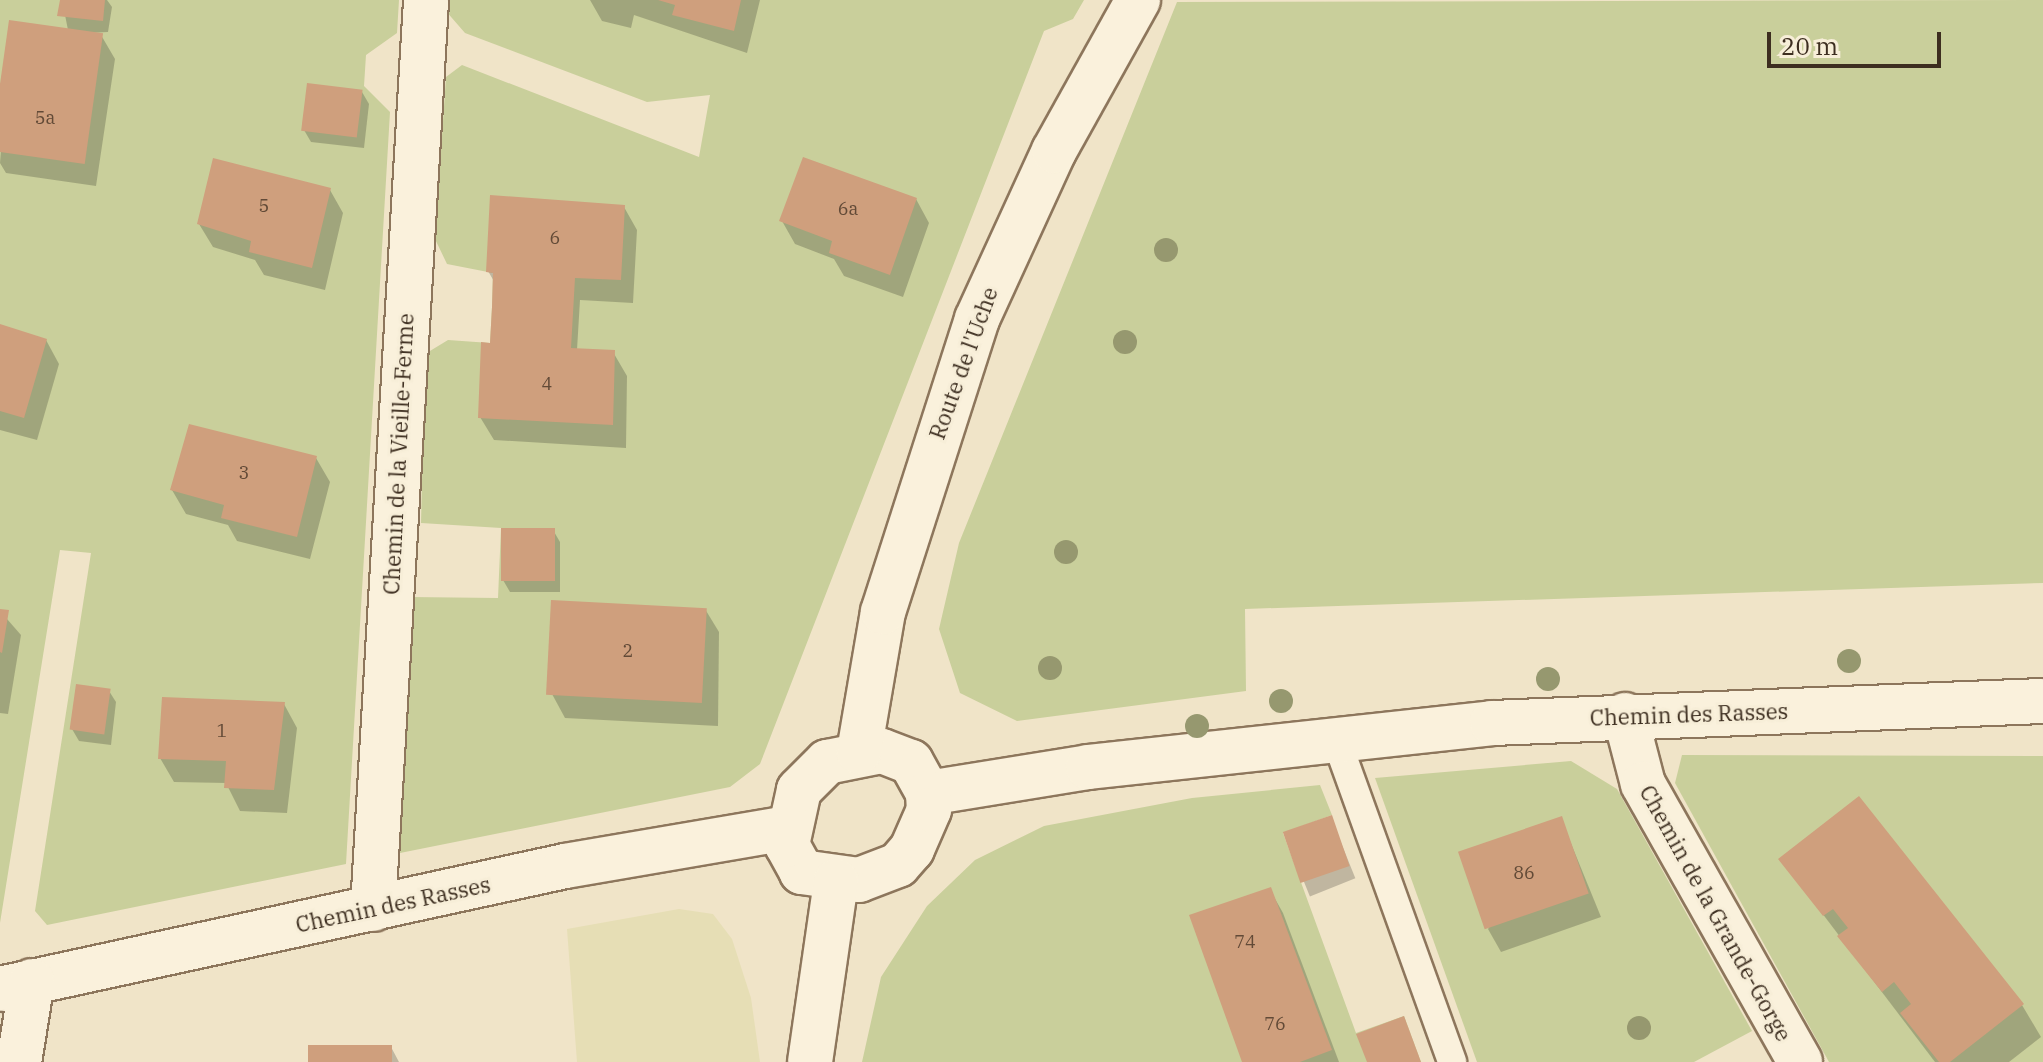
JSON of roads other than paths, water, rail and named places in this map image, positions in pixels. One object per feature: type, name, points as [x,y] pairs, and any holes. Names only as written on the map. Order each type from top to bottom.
[{"type":"street","name":"Chemin de la Vieille-Ferme","points":[[373,909],[426,0]]},
{"type":"street","name":"Route de l'Uche","points":[[859,752],[883,612],[977,319],[1054,151],[1138,0]]},
{"type":"street","name":"Chemin des Rasses","points":[[928,793],[1336,739],[1625,715],[2043,701]]},
{"type":"street","name":"Chemin de la Grande-Gorge","points":[[1625,715],[1643,784],[1800,1062]]},
{"type":"street","points":[[859,752],[911,762],[928,793],[923,830],[898,865],[836,881],[802,872],[787,845],[787,828],[815,769],[859,752]]},
{"type":"street","name":"Chemin des Rasses","points":[[16,985],[373,909],[787,828]]},
{"type":"street","points":[[810,1062],[836,881]]},
{"type":"street","points":[[16,985],[19,1062]]},
{"type":"lane","points":[[1336,739],[1452,1062]]}]
